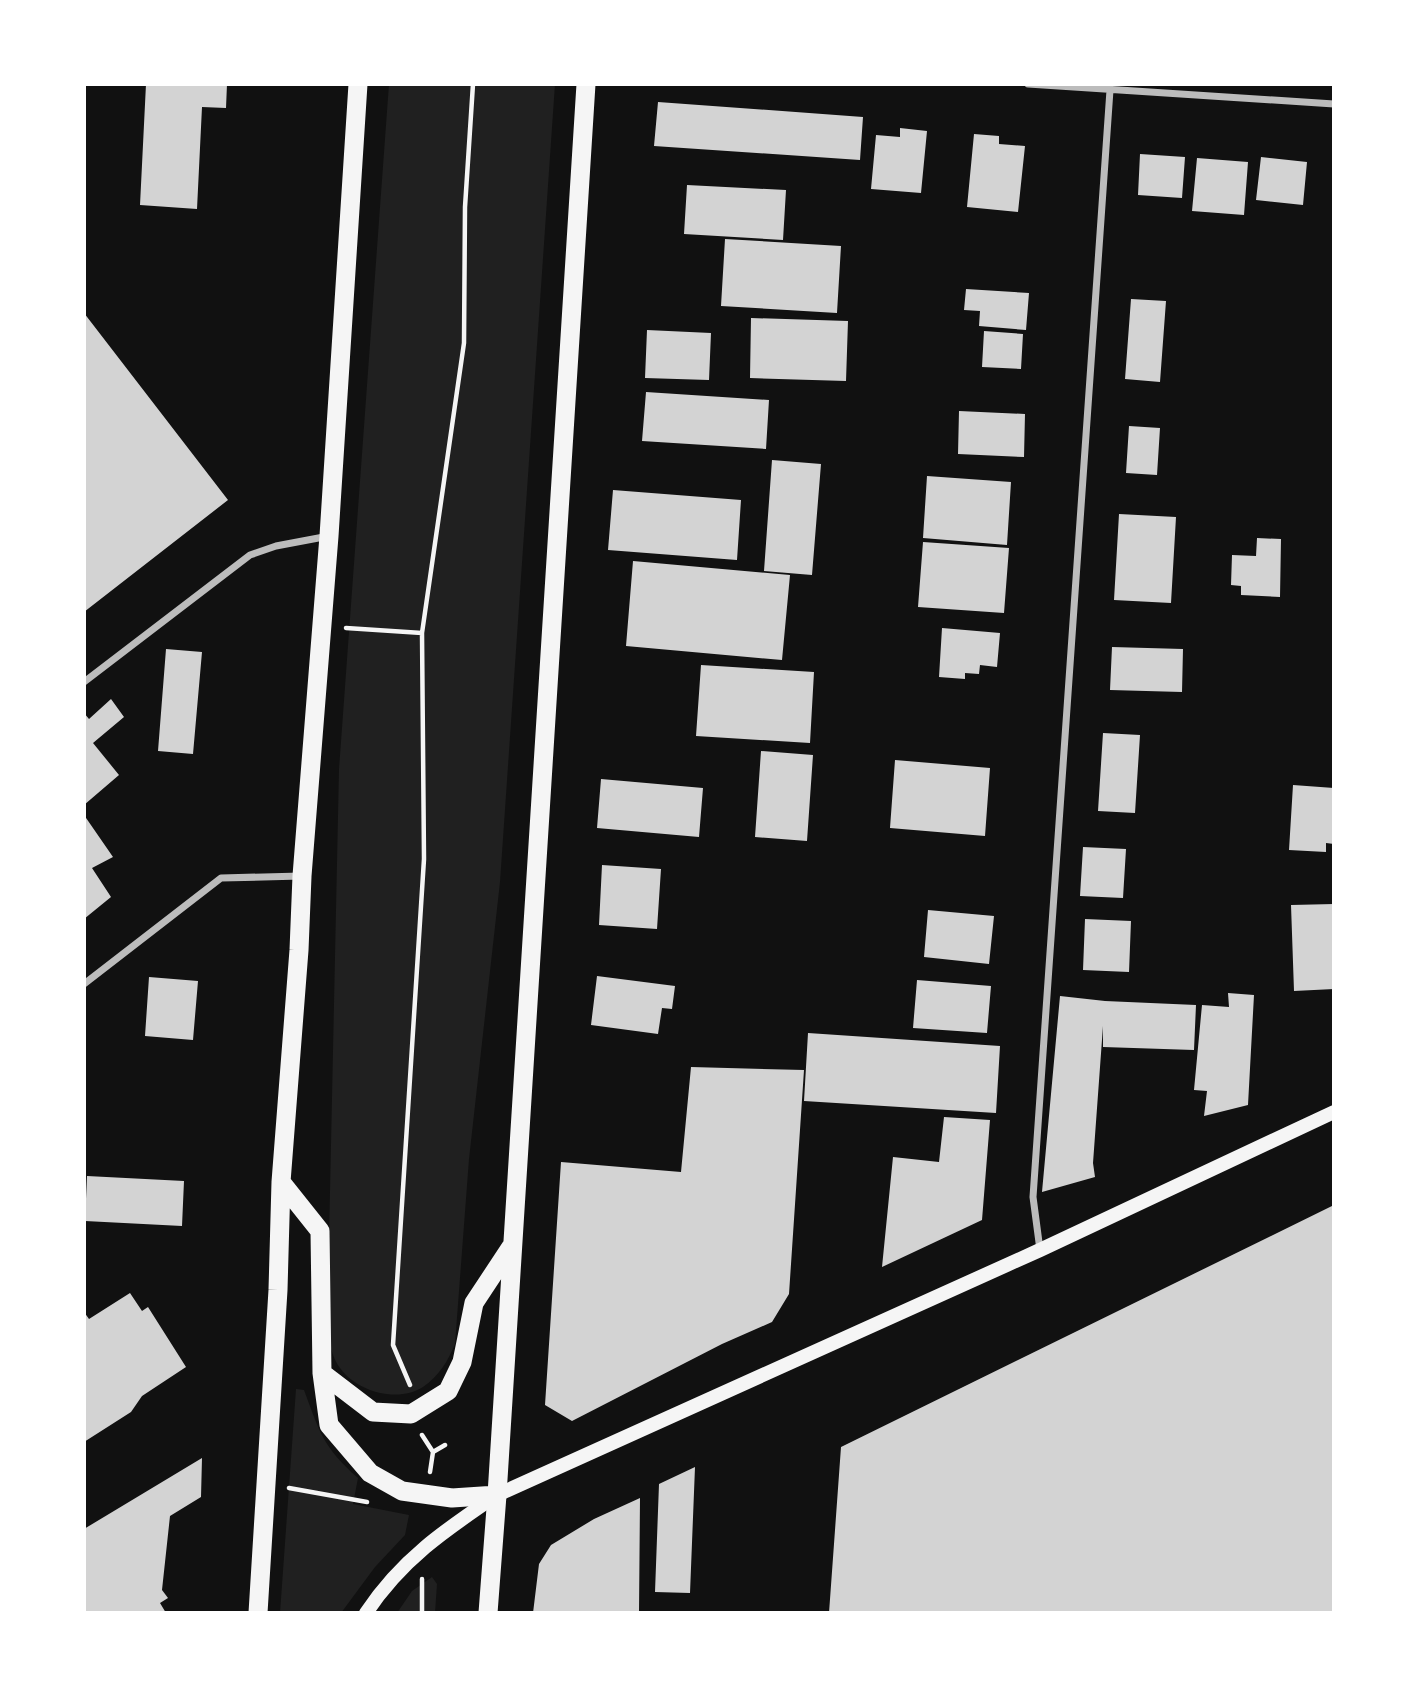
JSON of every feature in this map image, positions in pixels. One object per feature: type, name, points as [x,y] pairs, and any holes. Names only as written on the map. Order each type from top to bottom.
[{"type":"highway","points":[[258,1613],[278,1290],[281,1181],[329,536],[358,84]]},
{"type":"highway","points":[[488,1613],[586,84]]},
{"type":"highway","points":[[281,1181],[320,1231],[322,1373],[329,1425],[370,1473],[402,1491],[452,1498],[497,1494]]},
{"type":"highway","points":[[322,1373],[373,1412],[411,1414],[448,1391],[463,1362],[474,1303],[511,1246]]},
{"type":"main road","points":[[366,1613],[384,1586],[417,1553],[497,1494],[1040,1250],[1334,1112]]},
{"type":"street","points":[[1028,84],[1334,104]]},
{"type":"street","points":[[1040,1250],[1034,1197],[1110,90]]},
{"type":"street","points":[[84,681],[250,555],[276,546],[329,536]]},
{"type":"street","points":[[84,984],[221,878],[302,876]]},
{"type":"path","points":[[412,1389],[393,1345],[424,859],[422,633],[464,342],[465,207],[473,84]]},
{"type":"path","points":[[345,628],[422,633]]},
{"type":"path","points":[[420,1432],[433,1452],[430,1473]]},
{"type":"path","points":[[433,1452],[445,1445]]},
{"type":"path","points":[[285,1488],[368,1503]]},
{"type":"path","points":[[422,1578],[422,1613]]},
{"type":"shaded area","points":[[389,84],[555,84],[500,882],[469,1159],[455,1344],[442,1368],[429,1383],[413,1392],[402,1394],[367,1389],[347,1376],[335,1360],[327,1333],[339,769]]},
{"type":"shaded area","points":[[296,1389],[304,1390],[314,1418],[330,1448],[358,1478],[353,1504],[409,1515],[405,1535],[375,1567],[341,1613],[280,1613]]},
{"type":"shaded area","points":[[432,1577],[437,1584],[435,1613],[397,1613],[412,1591]]},
{"type":"building","points":[[146,84],[227,84],[226,108],[202,107],[197,209],[140,205]]},
{"type":"building","points":[[658,102],[863,117],[860,160],[654,146]]},
{"type":"building","points":[[900,128],[927,131],[921,193],[871,189],[876,135],[900,137]]},
{"type":"building","points":[[974,134],[999,136],[999,144],[1025,146],[1018,212],[967,207]]},
{"type":"building","points":[[1140,154],[1185,157],[1182,198],[1138,195]]},
{"type":"building","points":[[1261,157],[1307,162],[1303,205],[1256,200]]},
{"type":"building","points":[[1197,158],[1248,162],[1244,215],[1192,211]]},
{"type":"building","points":[[687,185],[786,190],[783,240],[684,234]]},
{"type":"building","points":[[725,239],[841,246],[837,313],[721,306]]},
{"type":"building","points":[[966,289],[1029,293],[1026,330],[979,326],[980,311],[964,310]]},
{"type":"building","points":[[1131,299],[1166,301],[1160,382],[1125,379]]},
{"type":"building","points":[[84,313],[228,500],[84,612]]},
{"type":"building","points":[[751,318],[848,321],[846,381],[750,378]]},
{"type":"building","points":[[647,330],[711,333],[709,380],[645,378]]},
{"type":"building","points":[[984,331],[1023,334],[1021,369],[982,367]]},
{"type":"building","points":[[646,392],[769,400],[766,449],[642,441]]},
{"type":"building","points":[[959,411],[1025,414],[1024,457],[958,454]]},
{"type":"building","points":[[1129,426],[1160,428],[1157,475],[1126,473]]},
{"type":"building","points":[[772,460],[821,464],[812,575],[764,571]]},
{"type":"building","points":[[927,476],[1011,482],[1007,545],[923,538]]},
{"type":"building","points":[[613,490],[741,500],[737,560],[608,550]]},
{"type":"building","points":[[1119,514],[1176,517],[1171,603],[1114,600]]},
{"type":"building","points":[[1257,538],[1281,539],[1280,597],[1241,595],[1241,586],[1231,585],[1232,555],[1256,556]]},
{"type":"building","points":[[923,542],[1009,548],[1004,613],[918,607]]},
{"type":"building","points":[[633,561],[790,575],[782,660],[626,646]]},
{"type":"building","points":[[942,628],[1000,633],[997,667],[980,665],[979,674],[965,673],[965,679],[939,677]]},
{"type":"building","points":[[1112,647],[1183,649],[1182,692],[1110,690]]},
{"type":"building","points":[[166,649],[202,652],[193,754],[158,751]]},
{"type":"building","points":[[701,665],[814,672],[810,743],[696,736]]},
{"type":"building","points":[[111,699],[124,717],[93,743],[119,775],[84,805],[84,713],[89,719]]},
{"type":"building","points":[[1103,733],[1140,735],[1135,813],[1098,811]]},
{"type":"building","points":[[761,751],[813,755],[807,841],[755,837]]},
{"type":"building","points":[[895,760],[990,768],[985,836],[890,828]]},
{"type":"building","points":[[601,779],[703,788],[699,837],[597,828]]},
{"type":"building","points":[[1293,785],[1334,788],[1334,844],[1326,843],[1326,852],[1289,850]]},
{"type":"building","points":[[84,815],[113,857],[92,868],[111,897],[84,919]]},
{"type":"building","points":[[1083,847],[1126,849],[1123,898],[1080,896]]},
{"type":"building","points":[[602,865],[661,869],[657,929],[599,925]]},
{"type":"building","points":[[1334,904],[1334,989],[1294,991],[1291,905]]},
{"type":"building","points":[[928,910],[994,916],[989,964],[924,957]]},
{"type":"building","points":[[1085,919],[1131,921],[1129,972],[1083,970]]},
{"type":"building","points":[[597,976],[675,986],[672,1009],[662,1008],[658,1034],[591,1025]]},
{"type":"building","points":[[149,977],[198,981],[193,1040],[145,1036]]},
{"type":"building","points":[[917,980],[991,986],[987,1033],[913,1028]]},
{"type":"building","points":[[1228,993],[1254,995],[1248,1105],[1204,1116],[1207,1091],[1194,1090],[1202,1005],[1229,1007]]},
{"type":"building","points":[[1060,996],[1196,1005],[1194,1050],[1103,1047],[1103,1026],[1093,1163],[1095,1177],[1042,1192]]},
{"type":"building","points":[[808,1033],[1000,1046],[996,1113],[804,1101]]},
{"type":"building","points":[[691,1067],[804,1070],[789,1294],[772,1322],[722,1344],[572,1421],[545,1405],[561,1162],[681,1172]]},
{"type":"building","points":[[944,1117],[990,1120],[982,1220],[882,1267],[893,1157],[939,1162]]},
{"type":"building","points":[[87,1176],[184,1181],[182,1226],[85,1221]]},
{"type":"building","points":[[1334,1205],[1334,1613],[829,1613],[841,1447]]},
{"type":"building","points":[[130,1293],[142,1311],[148,1307],[186,1367],[142,1396],[131,1412],[84,1442],[84,1312],[89,1319]]},
{"type":"building","points":[[202,1458],[201,1497],[170,1516],[162,1590],[168,1598],[160,1603],[166,1613],[84,1613],[84,1529]]},
{"type":"building","points":[[695,1467],[690,1593],[655,1592],[659,1484]]},
{"type":"building","points":[[640,1498],[639,1613],[533,1613],[539,1564],[551,1545],[594,1519]]}]
